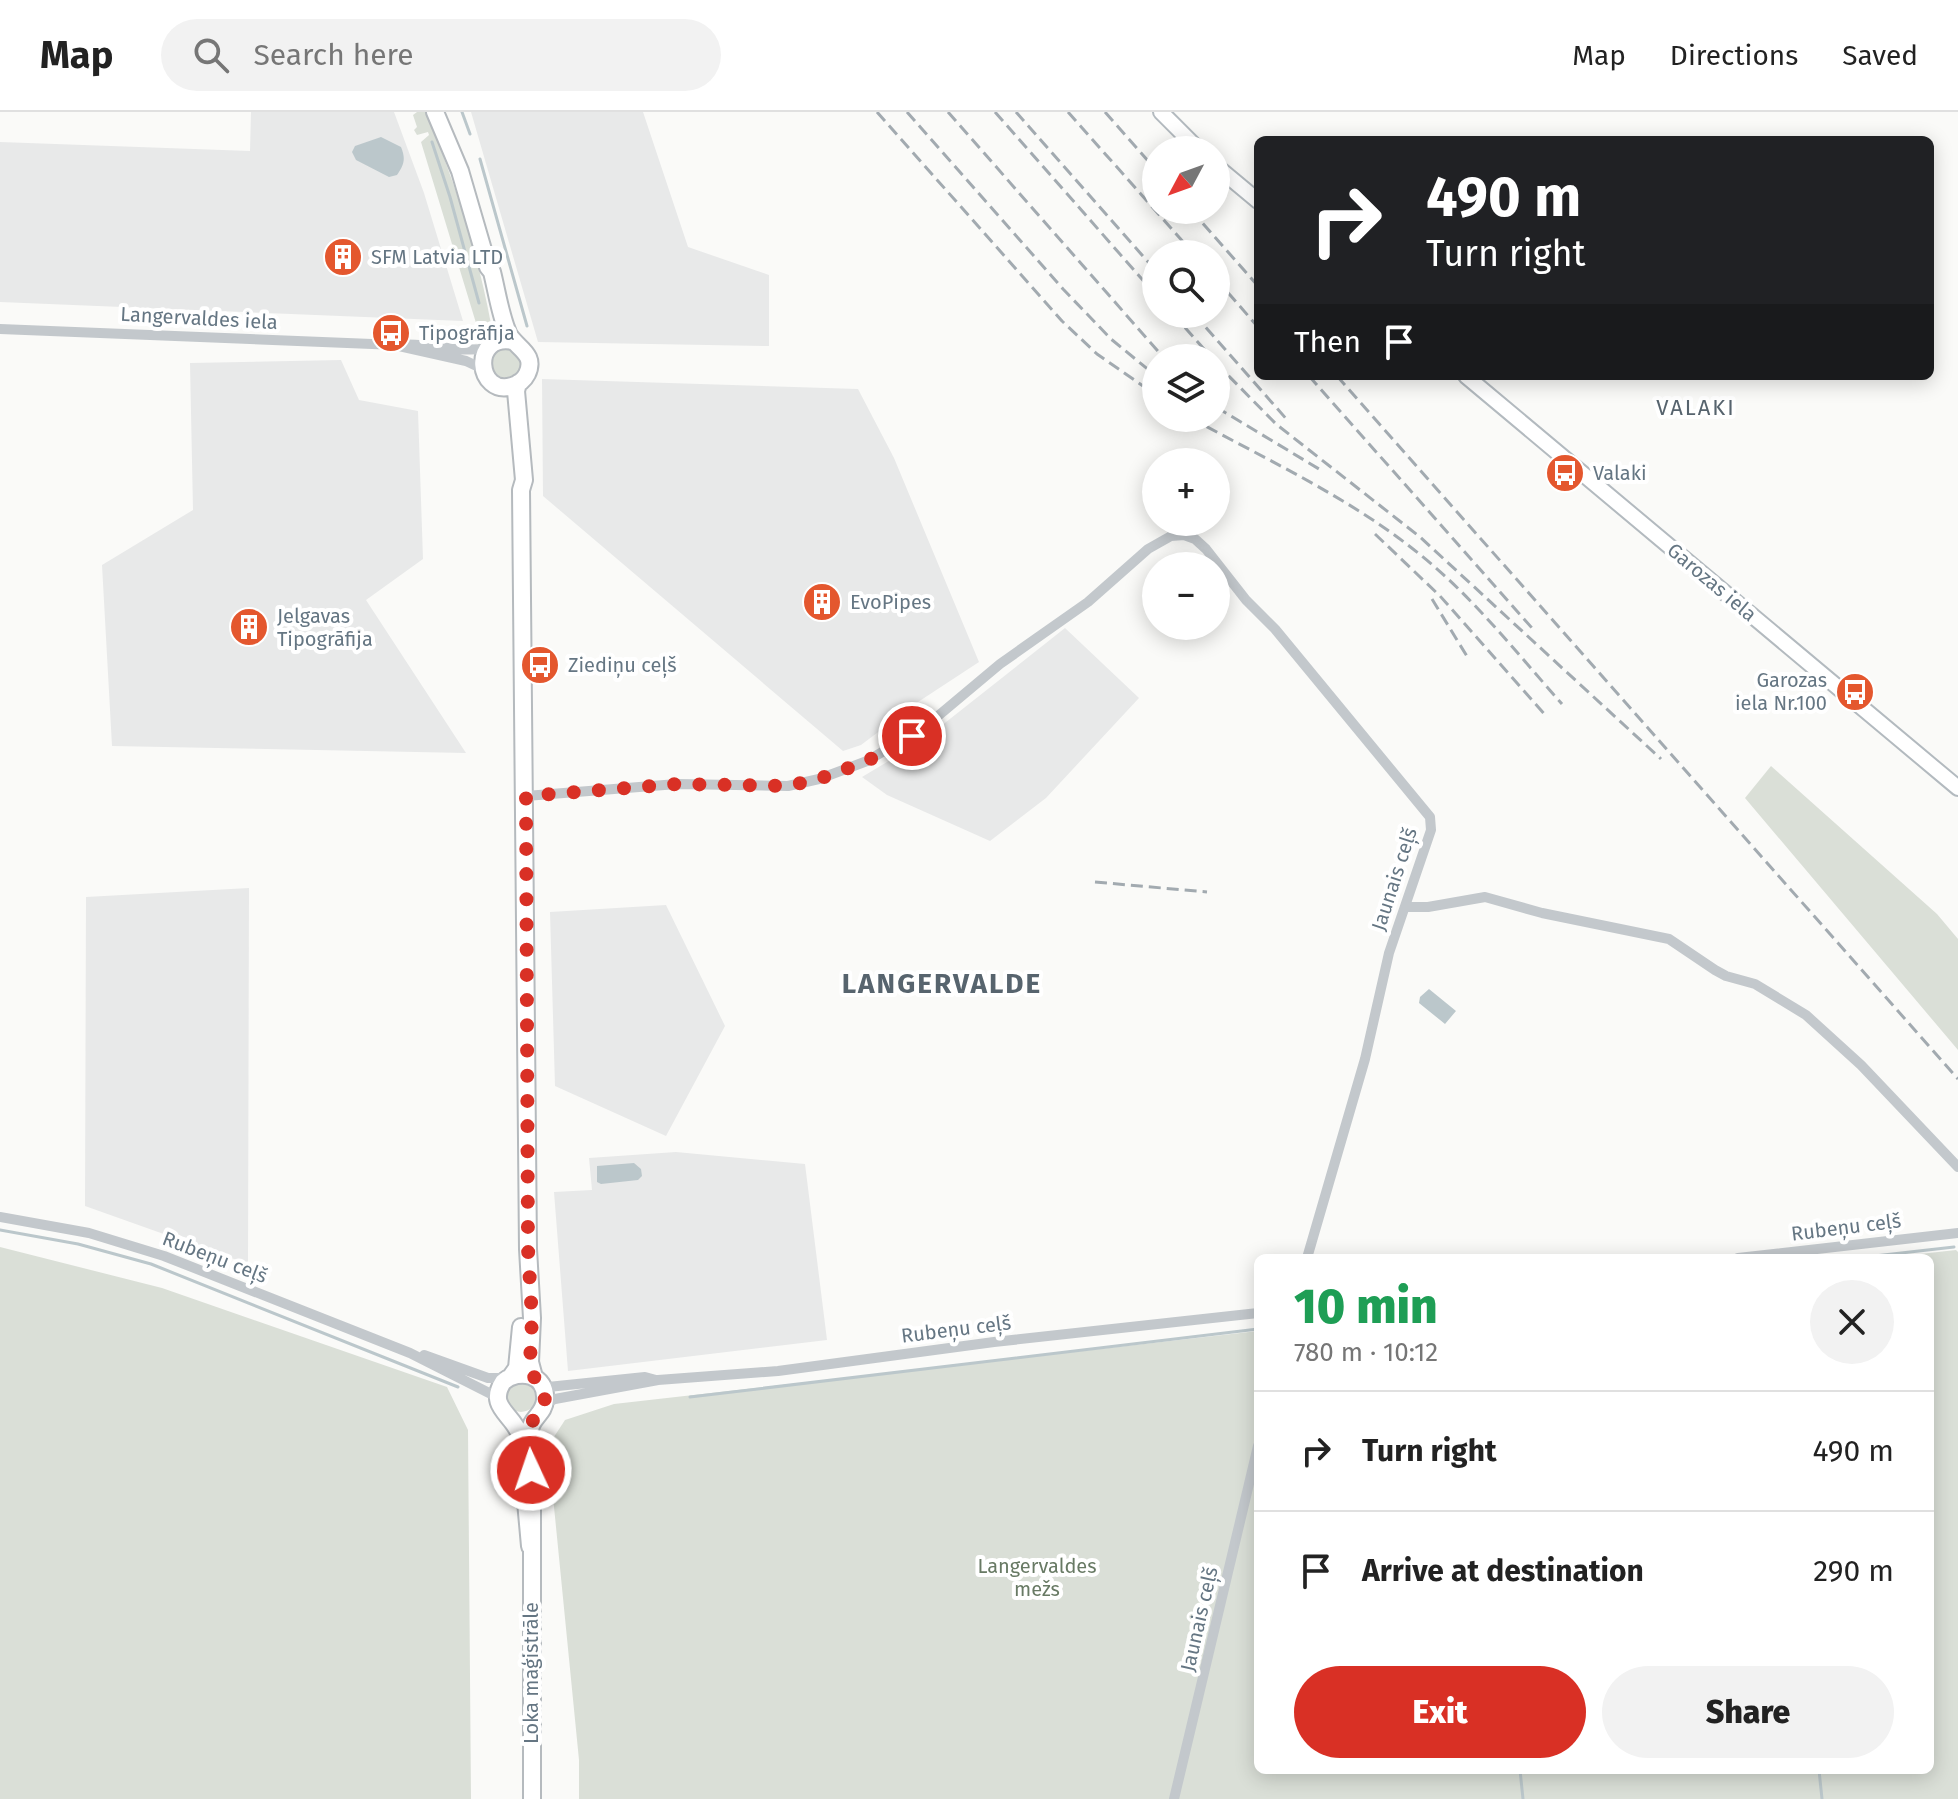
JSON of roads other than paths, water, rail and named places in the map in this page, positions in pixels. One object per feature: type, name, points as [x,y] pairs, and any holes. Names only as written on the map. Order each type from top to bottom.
[{"type":"main road","points":[[435,112],[460,171],[505,324],[513,341],[525,350],[529,364],[516,391],[524,480],[521,490]]},
{"type":"main road","points":[[1161,112],[1185,136]]},
{"type":"main road","points":[[1230,178],[1254,198]]},
{"type":"main road","points":[[488,267],[494,326],[490,346],[484,354],[483,369],[489,380],[500,386],[507,402],[521,490],[528,1249],[532,1318],[530,1362],[544,1404],[533,1418],[519,1422],[512,1420]]},
{"type":"main road","points":[[490,346],[506,340],[513,341]]},
{"type":"main road","name":"Garozas iela","points":[[1471,380],[1958,788]]},
{"type":"main road","points":[[500,386],[518,383]]},
{"type":"main road","points":[[497,1397],[499,1386],[517,1368],[528,1249]]},
{"type":"main road","points":[[510,1376],[523,1373],[538,1381]]},
{"type":"main road","name":"Loka maģistrāle","points":[[497,1397],[499,1409],[512,1420],[520,1435],[530,1546]]},
{"type":"main road","name":"Loka maģistrāle","points":[[532,1799],[532,1500],[529,1435],[533,1418]]},
{"type":"street","name":"Langervaldes iela","points":[[0,329],[423,344],[469,351],[490,346]]},
{"type":"street","name":"Langervaldes iela","points":[[397,345],[466,361],[483,369]]},
{"type":"street","name":"Jaunais ceļš","points":[[526,796],[677,784],[788,786],[819,779],[867,761],[926,726],[1000,664],[1088,602],[1148,549],[1171,536],[1184,535],[1195,539],[1246,600],[1275,629],[1430,817],[1431,830],[1389,953],[1365,1059],[1308,1254]]},
{"type":"street","points":[[1405,907],[1428,907],[1485,897],[1542,913],[1669,939],[1715,970],[1755,984],[1806,1015],[1861,1065],[1958,1167]]},
{"type":"street","name":"Rubeņu ceļš","points":[[0,1217],[65,1227],[139,1247],[410,1353],[497,1397]]},
{"type":"street","name":"Rubeņu ceļš","points":[[1773,1254],[1958,1233]]},
{"type":"street","name":"Rubeņu ceļš","points":[[544,1404],[555,1399],[658,1380],[778,1371],[994,1342],[1254,1313]]},
{"type":"street","name":"Rubeņu ceļš","points":[[410,1353],[421,1353],[488,1378],[510,1376]]},
{"type":"street","name":"Rubeņu ceļš","points":[[538,1381],[645,1377],[658,1380]]},
{"type":"street","name":"Jaunais ceļš","points":[[1174,1799],[1254,1463]]},
{"type":"waterway","points":[[462,112],[470,134]]},
{"type":"waterway","points":[[432,142],[479,303]]},
{"type":"waterway","points":[[480,159],[527,326]]},
{"type":"waterway","points":[[0,1230],[78,1244],[151,1264],[458,1387]]},
{"type":"waterway","points":[[1892,1254],[1954,1247]]},
{"type":"waterway","points":[[690,1397],[1254,1329]]},
{"type":"waterway","points":[[1520,1774],[1523,1799]]},
{"type":"waterway","points":[[1819,1774],[1822,1799]]},
{"type":"railway","points":[[877,112],[1062,321],[1097,354],[1142,385]]},
{"type":"railway","points":[[907,112],[1063,289],[1111,339],[1142,364]]},
{"type":"railway","points":[[948,112],[1152,344]]},
{"type":"railway","points":[[995,112],[1142,279]]},
{"type":"railway","points":[[1016,112],[1142,255]]},
{"type":"railway","points":[[1068,112],[1182,240]]},
{"type":"railway","points":[[1105,112],[1142,154]]},
{"type":"railway","points":[[1203,224],[1254,281]]},
{"type":"railway","points":[[1230,295],[1254,322]]},
{"type":"railway","points":[[1185,328],[1200,344]]},
{"type":"railway","points":[[1206,328],[1289,422]]},
{"type":"railway","points":[[1230,377],[1276,424],[1420,537],[1661,759]]},
{"type":"railway","points":[[1313,380],[1532,628]]},
{"type":"railway","points":[[1341,380],[1958,1079]]},
{"type":"railway","points":[[1230,415],[1319,469]]},
{"type":"railway","points":[[1217,432],[1333,495],[1413,549],[1472,603],[1562,704]]},
{"type":"railway","points":[[1375,534],[1440,596],[1547,717]]},
{"type":"railway","points":[[1432,599],[1468,658]]},
{"type":"railway","points":[[1095,882],[1207,892]]},
{"type":"place","name":"SFM Latvia LTD","points":[[343,257]]},
{"type":"place","name":"Tipogrāfija","points":[[391,333]]},
{"type":"place","name":"Valaki","points":[[1565,473]]},
{"type":"place","name":"EvoPipes","points":[[822,602]]},
{"type":"place","name":"Jelgavas Tipogrāfija","points":[[249,627]]},
{"type":"place","name":"Ziediņu ceļš","points":[[540,665]]},
{"type":"place","name":"Garozas iela Nr.100","points":[[1855,692]]},
{"type":"district","name":"VALAKI","points":[[1696,407]]},
{"type":"district","name":"LANGERVALDE","points":[[942,983]]},
{"type":"park label","name":"Langervaldes mežs","points":[[1037,1578]]}]
